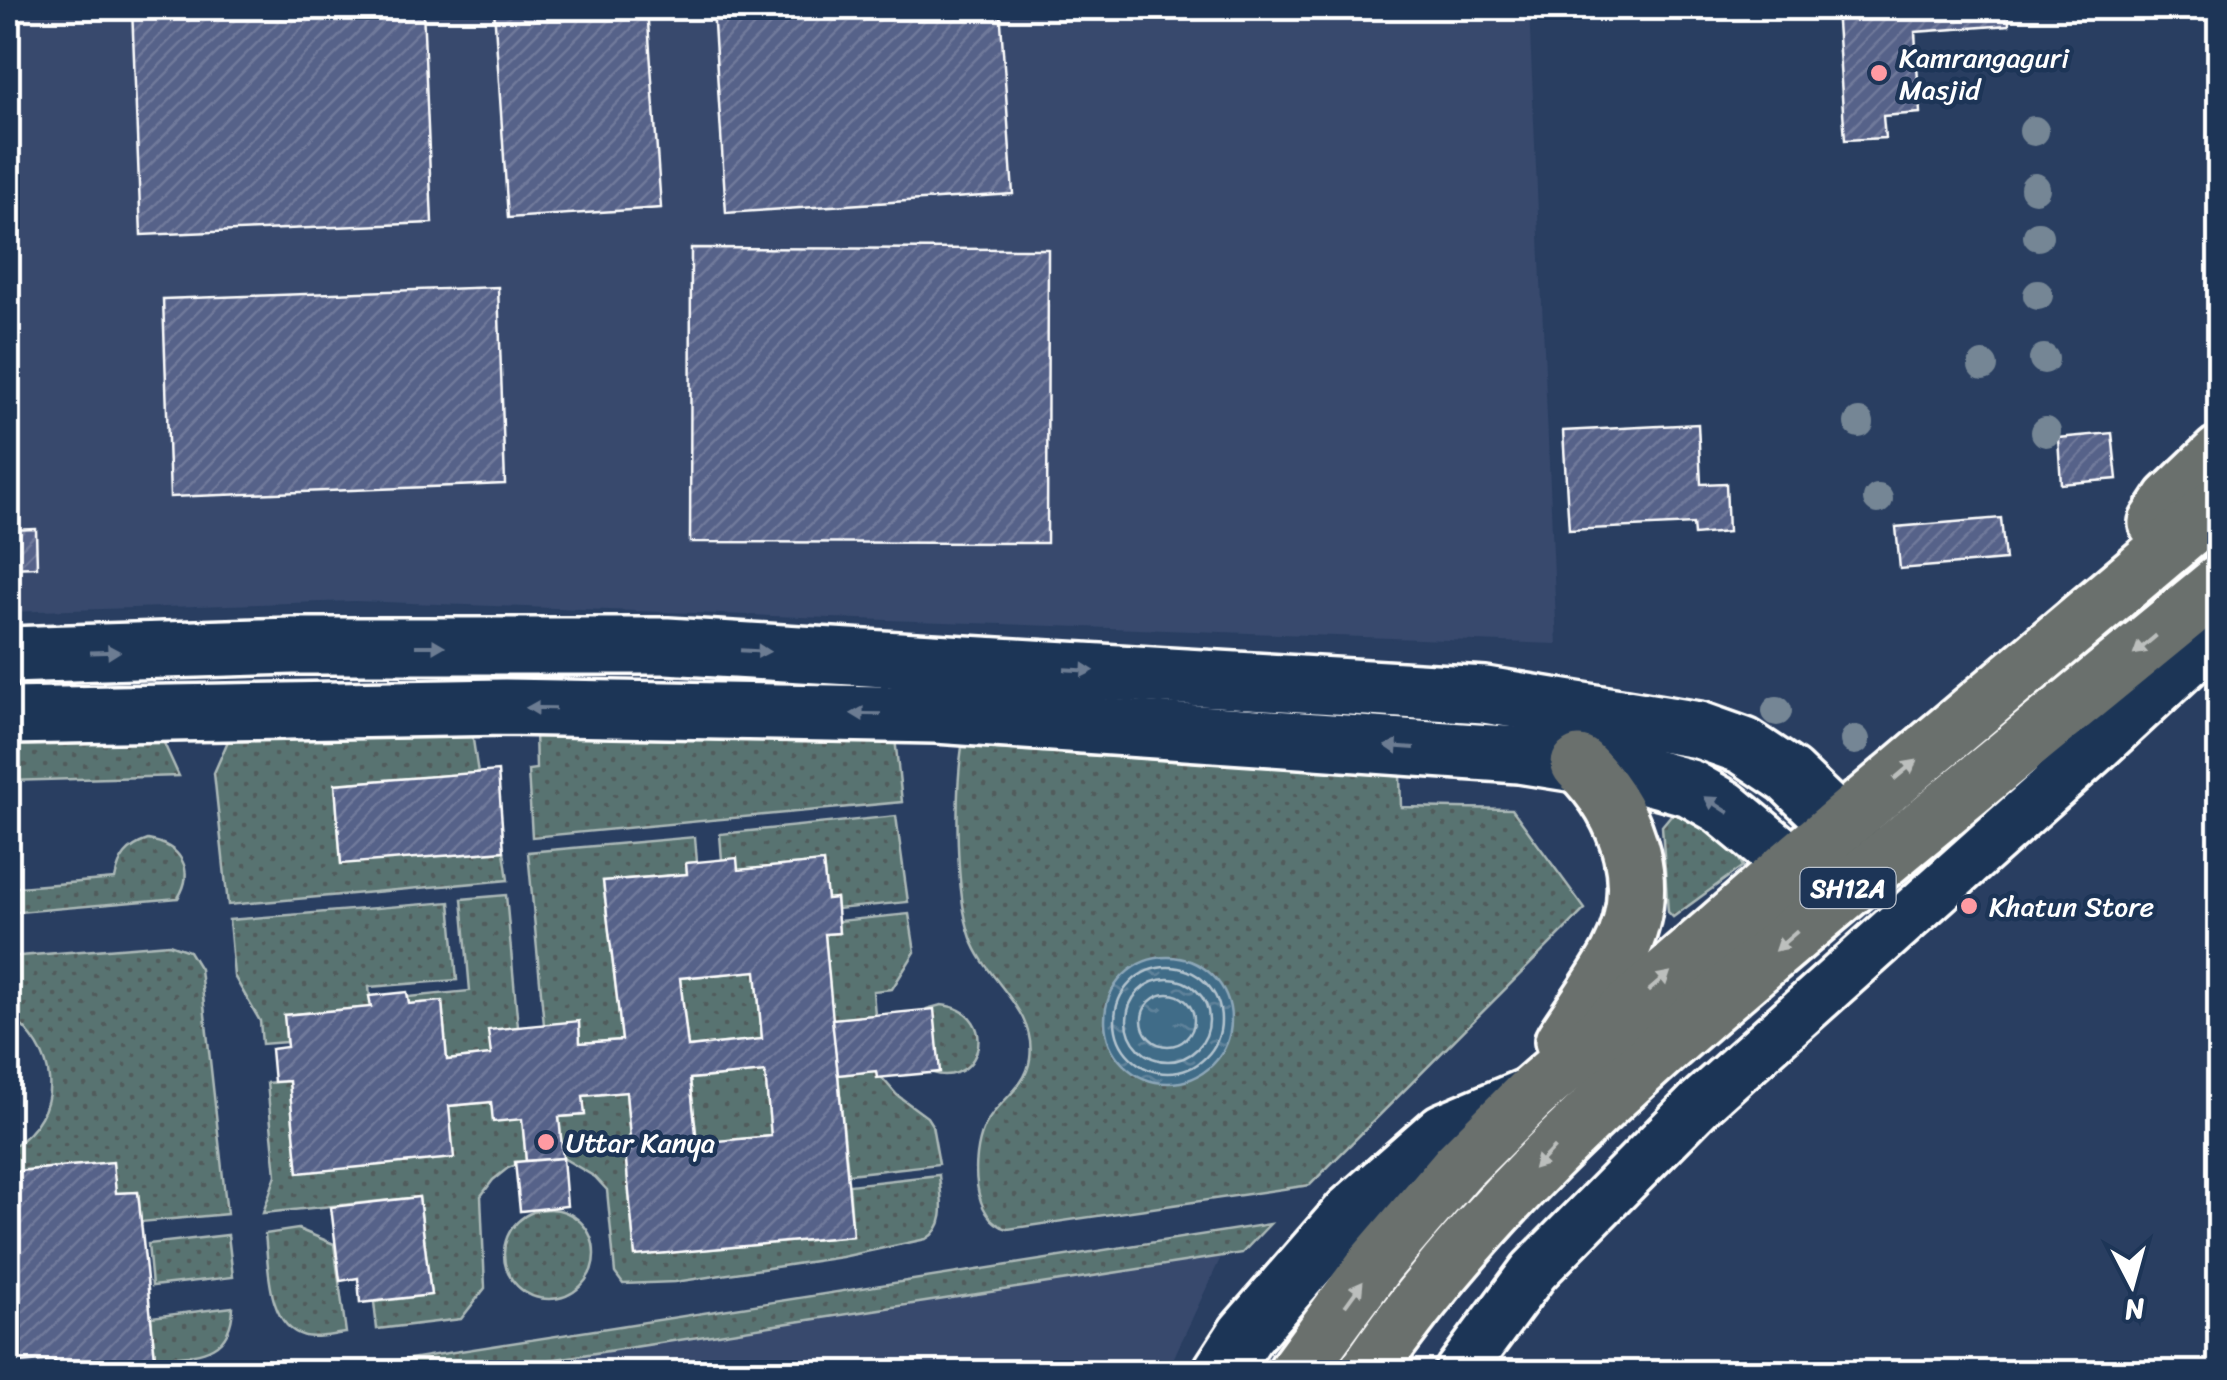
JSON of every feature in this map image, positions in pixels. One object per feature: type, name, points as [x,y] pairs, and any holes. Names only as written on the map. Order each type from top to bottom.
[{"type":"main road","name":"SH12A","points":[[2099,608],[2172,500],[2220,454]]},
{"type":"main road","name":"SH12A","points":[[1366,1372],[1404,1316],[1492,1211],[1552,1149],[2099,608],[2220,503]]},
{"type":"main road","name":"SH12A","points":[[1296,1372],[1376,1263],[1458,1167],[1530,1094],[2219,598]]},
{"type":"main road","points":[[1530,1094],[1619,954],[1634,903],[1636,876],[1625,826],[1606,793],[1579,764]]},
{"type":"street","points":[[1459,1372],[1534,1271],[1700,1103],[2098,747],[2219,598]]},
{"type":"street","points":[[8,655],[293,646],[667,646],[938,688],[1579,764],[1690,788],[1839,868],[1898,925]]},
{"type":"street","points":[[8,716],[505,707],[938,688],[1485,695],[1699,730],[1744,746],[1789,776],[1839,868]]},
{"type":"street","points":[[1480,752],[1485,695]]},
{"type":"street","points":[[1221,1372],[1245,1335],[1351,1213],[1444,1131],[1530,1094]]},
{"type":"shaded area","points":[[8,8],[1529,8],[1557,644],[355,601],[8,612]]},
{"type":"shaded area","points":[[1222,1255],[1167,1372],[472,1372]]},
{"type":"green space","points":[[535,730],[895,738],[902,802],[532,837],[528,770],[536,769]]},
{"type":"green space","points":[[472,733],[478,773],[335,784],[341,863],[504,851],[508,880],[228,905],[214,773],[228,741]]},
{"type":"green space","points":[[163,741],[179,776],[8,781],[8,746]]},
{"type":"green space","points":[[962,747],[1400,775],[1401,807],[1512,809],[1585,909],[1310,1185],[1008,1229],[996,1223],[981,1201],[977,1155],[989,1119],[1023,1079],[1030,1059],[1030,1041],[1018,1010],[978,953],[966,919],[958,844]]},
{"type":"green space","points":[[1678,813],[1727,839],[1743,866],[1673,917],[1668,912],[1662,826]]},
{"type":"green space","points":[[896,816],[908,902],[837,909],[836,898],[827,899],[823,862],[738,870],[722,860],[720,834]]},
{"type":"green space","points":[[695,837],[697,862],[686,863],[687,874],[603,881],[622,1040],[580,1043],[578,1022],[544,1025],[528,852]]},
{"type":"green space","points":[[148,840],[169,847],[182,860],[185,877],[178,898],[8,913],[8,888],[115,879],[125,854]]},
{"type":"green space","points":[[506,895],[518,1027],[491,1055],[447,1060],[442,1001],[409,1004],[408,997],[470,991],[462,899]]},
{"type":"green space","points":[[450,902],[457,980],[369,987],[371,1007],[285,1015],[286,1042],[262,1044],[260,1021],[234,976],[229,920]]},
{"type":"green space","points":[[909,914],[915,952],[892,989],[873,991],[875,1015],[832,1019],[825,934],[839,933],[838,921]]},
{"type":"green space","points":[[169,944],[189,951],[200,969],[227,1214],[141,1222],[138,1192],[116,1193],[112,1162],[14,1171],[11,1148],[41,1117],[49,1081],[37,1045],[8,1014],[8,957]]},
{"type":"green space","points":[[756,971],[762,1039],[688,1047],[680,978]]},
{"type":"green space","points":[[941,1005],[961,1011],[973,1022],[978,1036],[977,1051],[969,1064],[957,1073],[940,1075],[920,1067],[916,1017]]},
{"type":"green space","points":[[876,1071],[897,1095],[927,1117],[939,1164],[848,1174],[838,1075]]},
{"type":"green space","points":[[765,1072],[771,1136],[697,1143],[690,1079]]},
{"type":"green space","points":[[289,1081],[298,1173],[453,1158],[449,1106],[491,1102],[522,1119],[526,1161],[508,1168],[481,1196],[485,1288],[461,1319],[377,1329],[374,1302],[431,1295],[419,1197],[263,1213],[276,1175],[267,1083]]},
{"type":"green space","points":[[626,1092],[631,1150],[625,1151],[635,1256],[853,1236],[849,1185],[939,1175],[942,1211],[938,1227],[926,1239],[842,1257],[675,1282],[623,1284],[615,1273],[607,1190],[595,1177],[563,1158],[559,1117],[584,1115],[583,1096]]},
{"type":"green space","points":[[549,1209],[566,1212],[581,1222],[591,1237],[591,1271],[581,1286],[566,1296],[549,1299],[532,1296],[517,1286],[507,1271],[504,1254],[507,1237],[517,1222],[532,1212]]},
{"type":"green space","points":[[1270,1224],[1242,1253],[472,1372],[327,1372]]},
{"type":"green space","points":[[298,1229],[334,1244],[346,1333],[305,1336],[292,1330],[276,1308],[265,1234]]},
{"type":"green space","points":[[228,1235],[233,1277],[152,1286],[148,1244]]},
{"type":"green space","points":[[233,1307],[231,1324],[218,1344],[196,1354],[155,1358],[151,1317]]},
{"type":"water","points":[[1168,957],[1192,962],[1213,975],[1226,996],[1231,1020],[1226,1044],[1213,1065],[1192,1078],[1168,1083],[1144,1078],[1123,1065],[1110,1044],[1105,1020],[1110,996],[1123,975],[1144,962]]},
{"type":"building","points":[[132,8],[423,8],[432,223],[141,235]]},
{"type":"building","points":[[494,8],[647,8],[661,208],[508,218]]},
{"type":"building","points":[[713,8],[1000,8],[1013,194],[726,213]]},
{"type":"building","name":"Kamrangaguri Masjid","points":[[1836,8],[2008,8],[2009,25],[1915,32],[1920,113],[1883,116],[1885,138],[1845,140]]},
{"type":"building","points":[[691,248],[1048,249],[1047,543],[690,542]]},
{"type":"building","points":[[498,287],[505,484],[170,497],[163,299]]},
{"type":"building","points":[[1698,424],[1701,484],[1726,483],[1728,532],[1694,535],[1693,524],[1569,530],[1563,431]]},
{"type":"building","points":[[2112,433],[2117,479],[2061,484],[2058,438]]},
{"type":"building","points":[[2001,518],[2005,560],[1900,569],[1896,527]]},
{"type":"building","points":[[36,529],[37,567],[8,568],[8,530]]},
{"type":"building","points":[[498,771],[504,851],[341,864],[335,784]]},
{"type":"building","points":[[737,858],[738,870],[823,862],[827,899],[836,898],[839,933],[825,934],[853,1236],[635,1256],[625,1150],[631,1150],[626,1092],[583,1096],[585,1115],[559,1117],[563,1158],[526,1161],[522,1119],[493,1122],[491,1102],[449,1106],[454,1158],[298,1173],[289,1081],[274,1082],[271,1049],[287,1047],[284,1015],[371,1007],[369,996],[407,992],[409,1004],[442,1001],[447,1060],[491,1055],[488,1030],[579,1021],[580,1043],[622,1040],[603,881],[687,874],[686,863]],"holes":[[[756,971],[762,1039],[688,1047],[680,978]],[[765,1072],[771,1136],[697,1143],[690,1079]]]},
{"type":"building","points":[[934,1009],[940,1072],[877,1078],[876,1071],[838,1075],[832,1019]]},
{"type":"building","points":[[563,1158],[567,1206],[520,1211],[515,1162]]},
{"type":"building","points":[[113,1162],[116,1193],[138,1192],[155,1358],[56,1368],[55,1360],[8,1364],[8,1172]]},
{"type":"building","points":[[419,1197],[431,1295],[360,1303],[358,1278],[340,1281],[331,1207]]},
{"type":"place","name":"Kamrangaguri Masjid","points":[[1879,73]]},
{"type":"place","name":"Khatun Store","points":[[1969,906]]},
{"type":"place","name":"Uttar Kanya","points":[[546,1142]]}]
